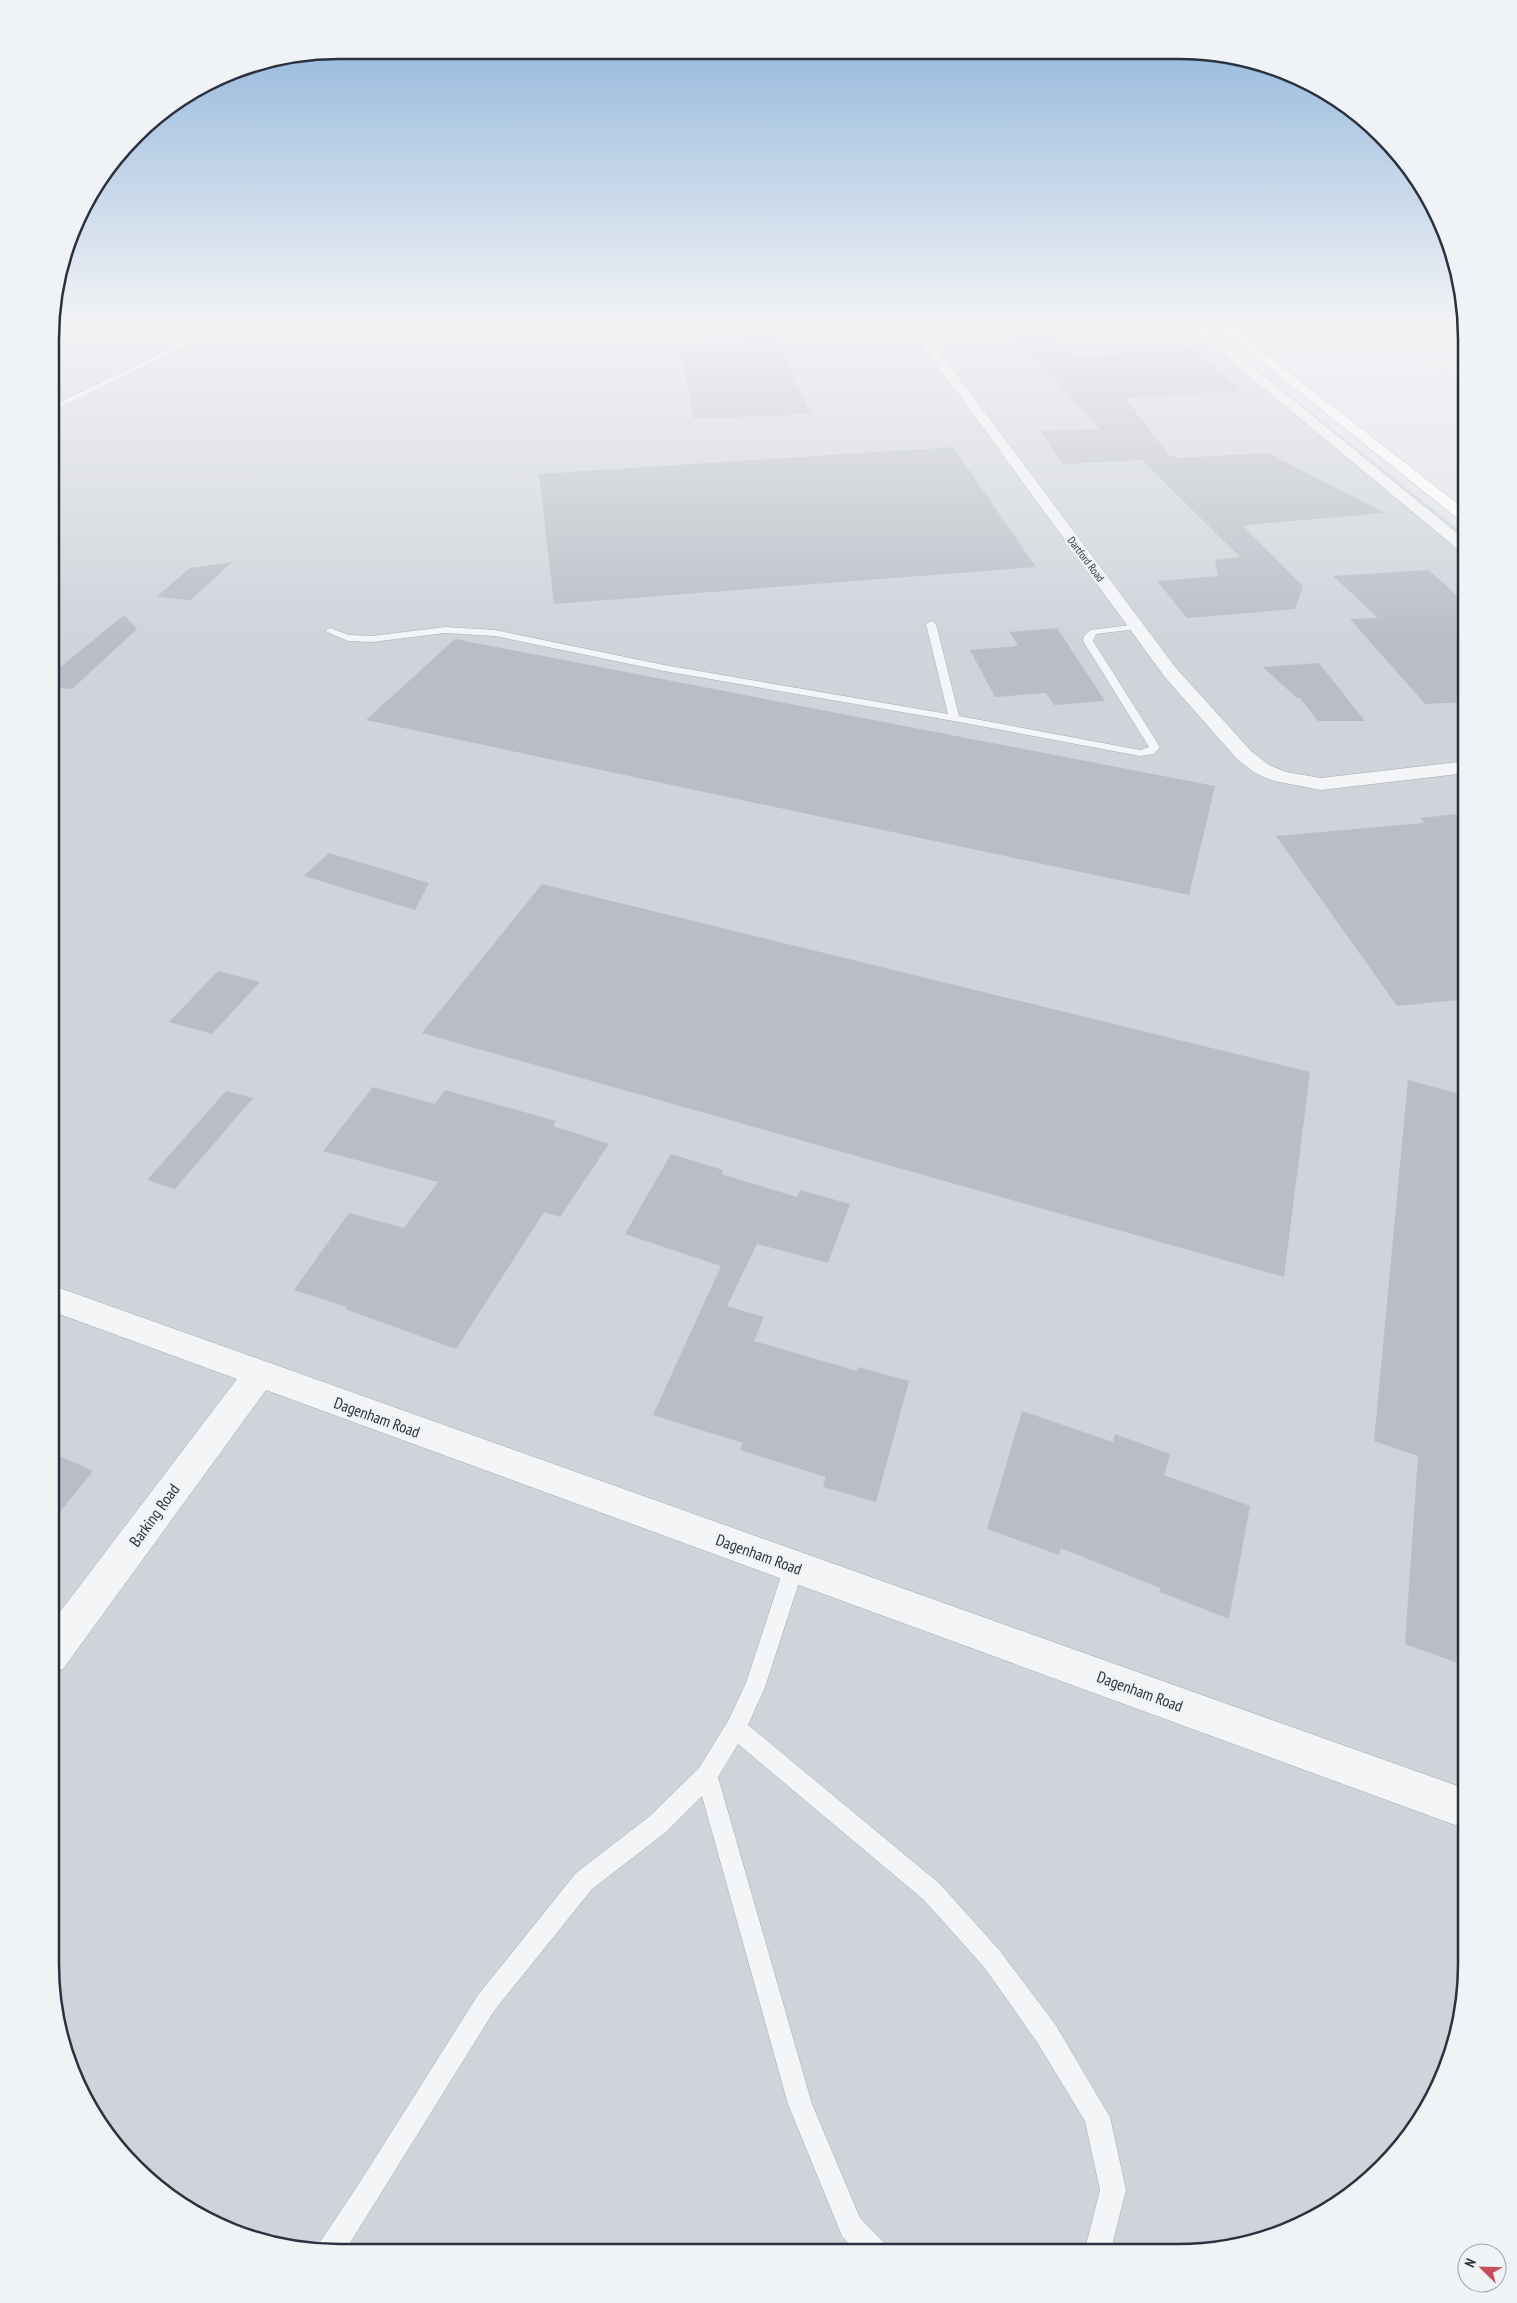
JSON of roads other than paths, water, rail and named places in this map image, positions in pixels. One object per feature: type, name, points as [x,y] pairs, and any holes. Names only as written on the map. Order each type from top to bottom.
[{"type":"main road","points":[[1354,429],[1458,511]]},
{"type":"street","name":"Dartford Road","points":[[991,429],[1170,672],[1244,755],[1262,770],[1281,777],[1321,784],[1458,768]]},
{"type":"street","points":[[1321,429],[1458,542]]},
{"type":"street","name":"Dagenham Road","points":[[59,1301],[1458,1806]]},
{"type":"street","name":"Barking Road","points":[[59,1644],[258,1374]]},
{"type":"lane","points":[[931,624],[954,718]]},
{"type":"lane","points":[[330,631],[348,638],[372,639],[444,630],[495,633],[664,668],[1140,752],[1150,752],[1154,747],[1151,741],[1088,641],[1089,636],[1093,632],[1136,626]]},
{"type":"lane","points":[[334,2244],[369,2191],[486,2003],[584,1881],[658,1824],[707,1776],[754,1687],[794,1567]]},
{"type":"lane","points":[[734,1728],[932,1892],[992,1959],[1046,2033],[1096,2117],[1113,2190],[1099,2244]]},
{"type":"lane","points":[[707,1776],[800,2104],[851,2227],[867,2244]]}]
